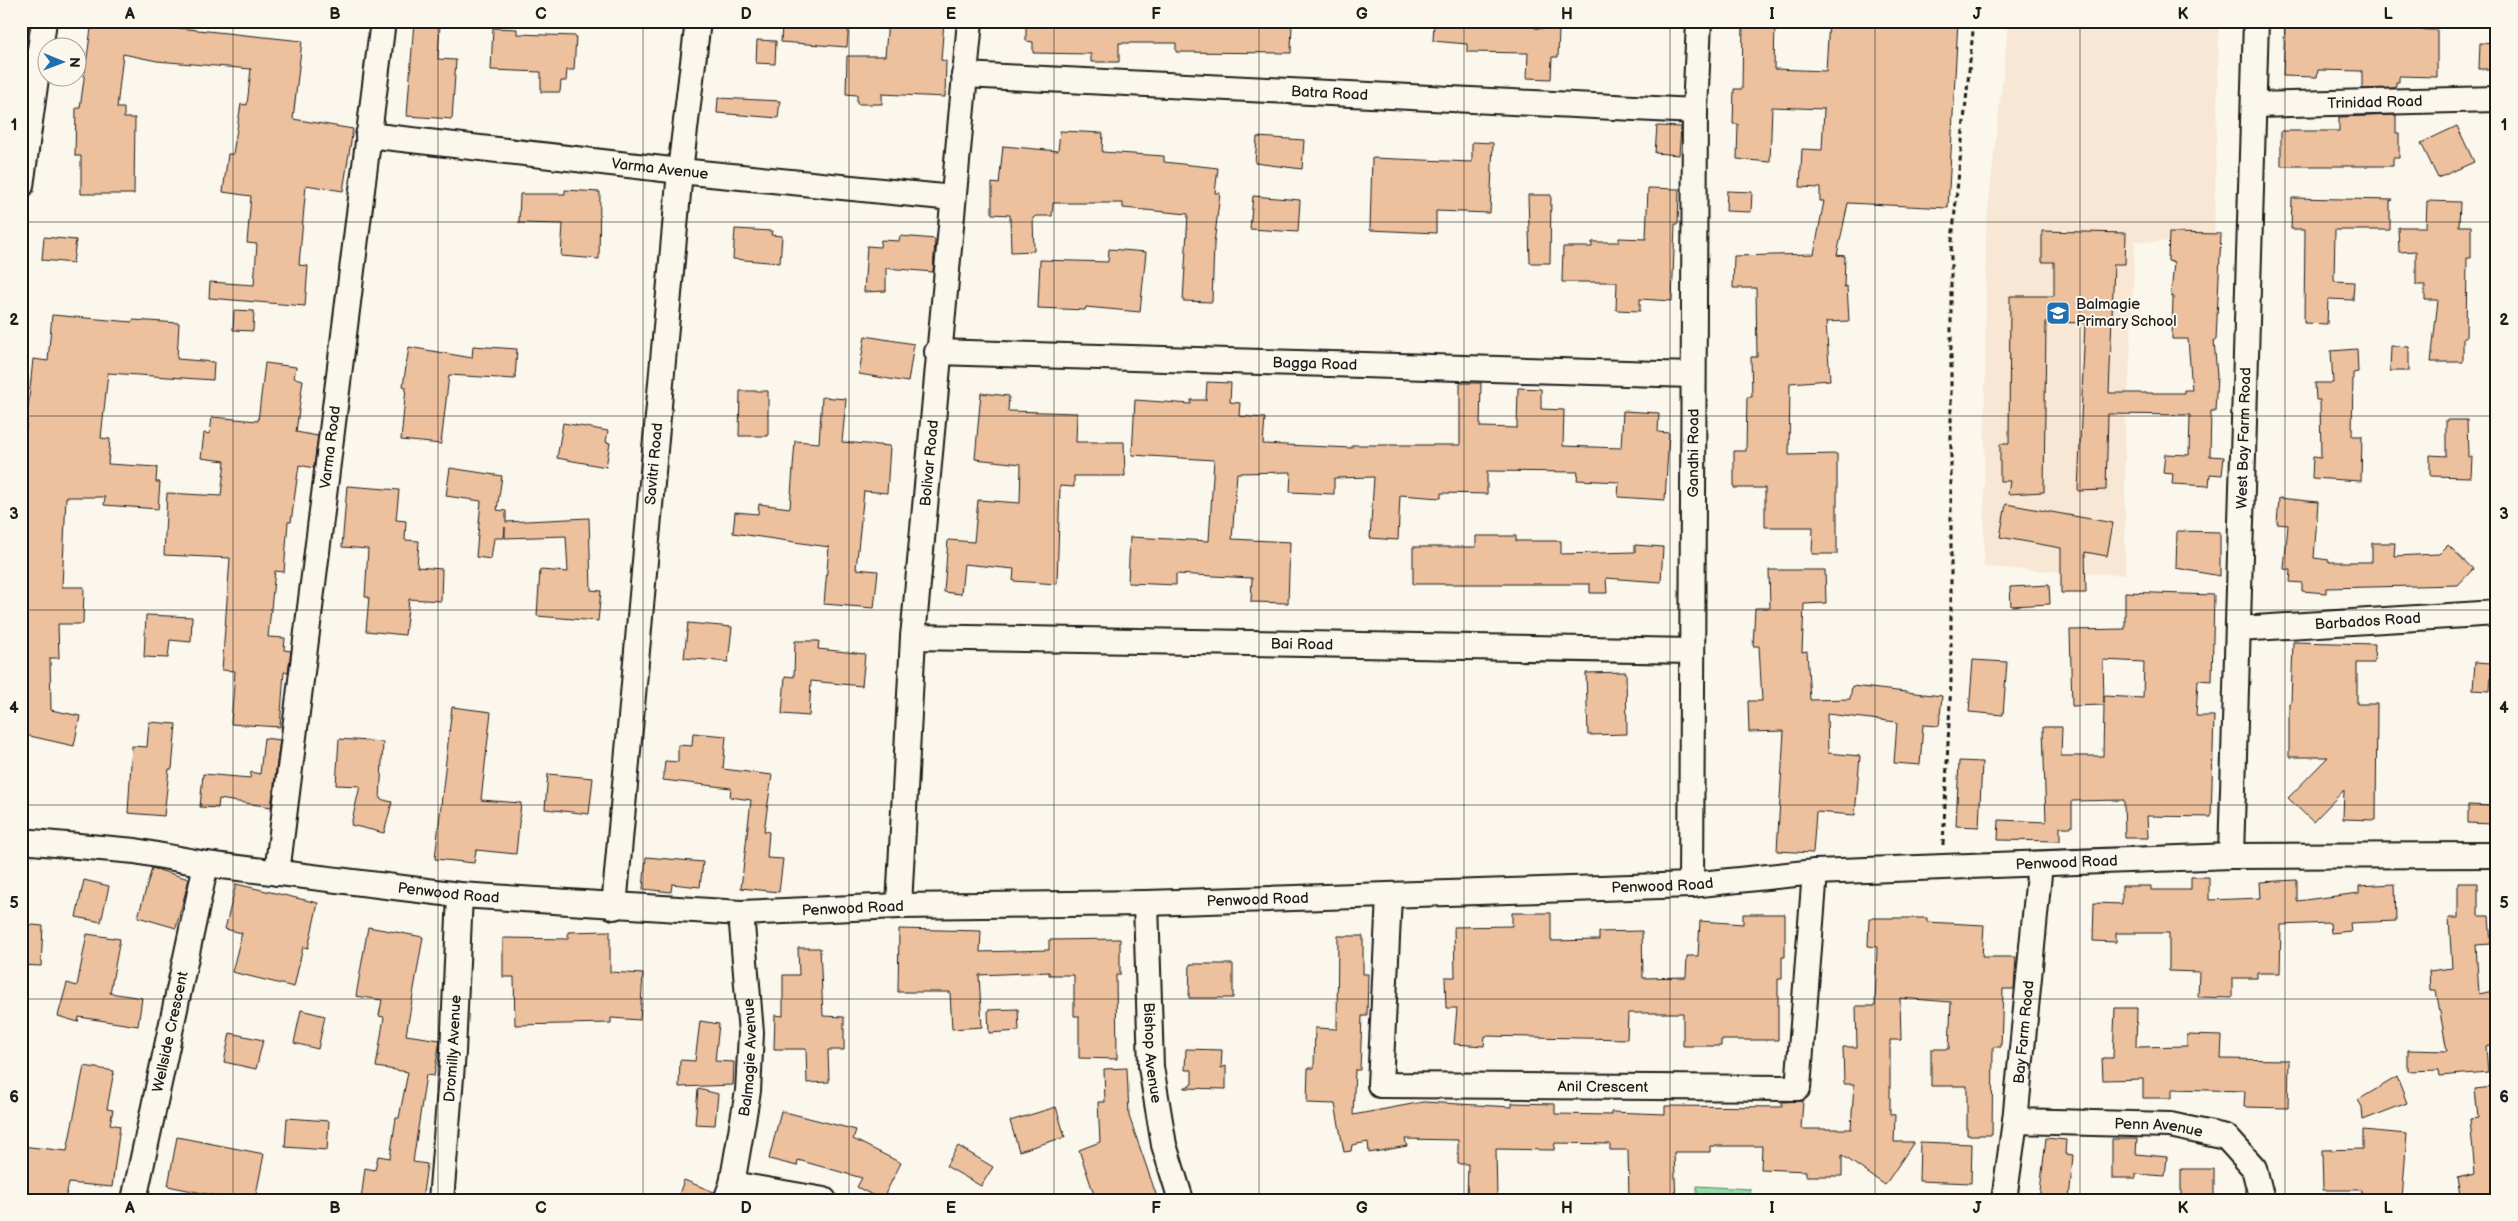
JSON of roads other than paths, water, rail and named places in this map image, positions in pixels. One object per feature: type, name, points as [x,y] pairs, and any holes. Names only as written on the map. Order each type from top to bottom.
[{"type":"street","points":[[21,186],[44,21]]},
{"type":"street","name":"Varma Road","points":[[277,873],[368,135],[384,21]]},
{"type":"street","name":"Savitri Road","points":[[614,906],[680,171],[698,21]]},
{"type":"street","name":"Bolivar Road","points":[[899,906],[913,637],[937,352],[970,21]]},
{"type":"street","name":"Gandhi Road","points":[[1691,885],[1692,375],[1695,111],[1699,21]]},
{"type":"street","name":"West Bay Farm Road","points":[[2231,856],[2256,21]]},
{"type":"street","name":"Batra Road","points":[[964,75],[1695,111]]},
{"type":"street","name":"Trinidad Road","points":[[2254,105],[2497,99]]},
{"type":"street","name":"Varma Avenue","points":[[368,135],[680,171],[953,198]]},
{"type":"street","name":"Bagga Road","points":[[937,352],[1692,375]]},
{"type":"street","name":"Barbados Road","points":[[2239,629],[2497,613]]},
{"type":"street","name":"Bai Road","points":[[913,637],[1692,651]]},
{"type":"street","name":"Penwood Road","points":[[21,841],[135,851],[206,864],[460,895],[741,913],[899,906],[1146,903],[1691,885],[1815,872],[2231,856],[2497,855]]},
{"type":"street","name":"Wellside Crescent","points":[[134,1200],[206,864]]},
{"type":"street","name":"Bay Farm Road","points":[[2004,1200],[2015,1121],[2040,864]]},
{"type":"street","name":"Anil Crescent","points":[[1389,896],[1380,1085],[1798,1088],[1815,872]]},
{"type":"street","name":"Dromilly Avenue","points":[[441,1200],[453,1052],[460,895]]},
{"type":"street","name":"Bishop Avenue","points":[[1146,903],[1151,1067],[1164,1145],[1181,1200]]},
{"type":"street","name":"Balmagie Avenue","points":[[729,1192],[748,1091],[751,1033],[741,913]]},
{"type":"street","name":"Penn Avenue","points":[[2015,1121],[2170,1126],[2226,1136],[2254,1168],[2262,1200]]},
{"type":"street","points":[[729,1192],[824,1200]]},
{"type":"place","name":"Balmagie Primary School","points":[[2058,313]]}]
